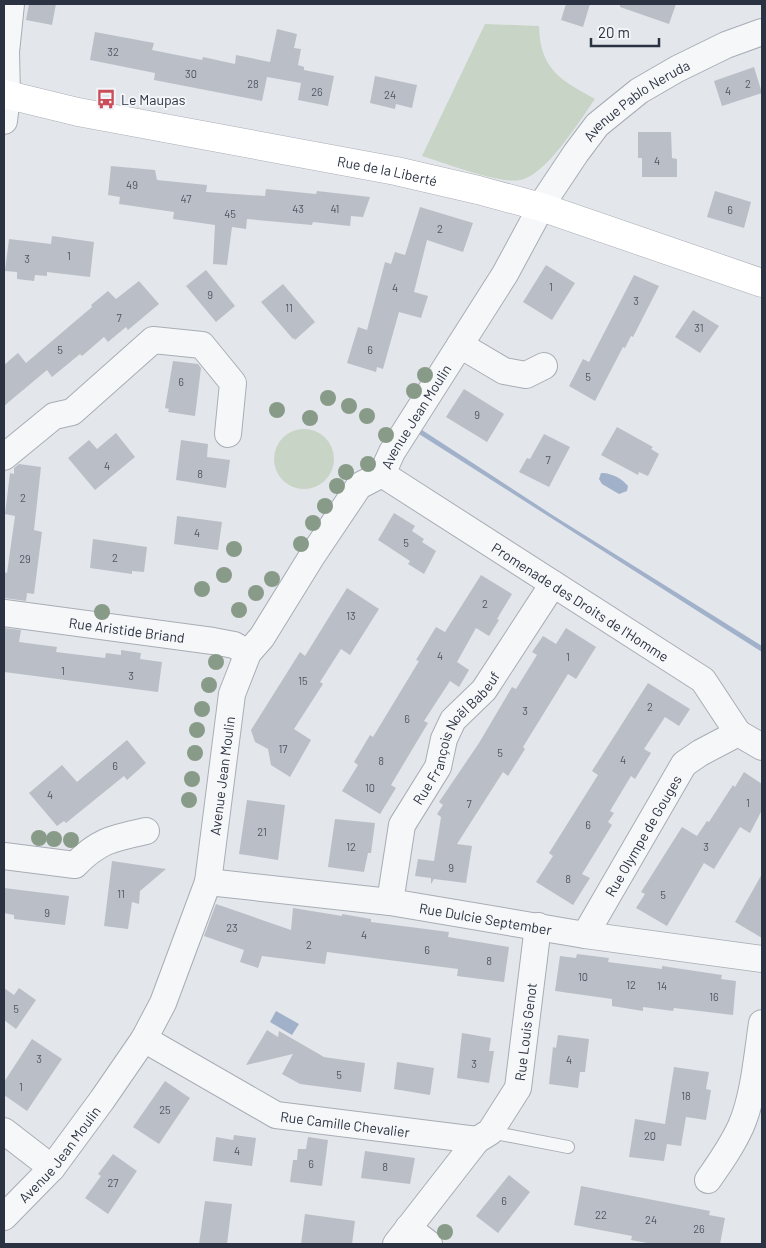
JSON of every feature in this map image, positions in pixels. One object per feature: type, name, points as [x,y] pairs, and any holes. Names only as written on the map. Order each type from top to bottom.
[{"type":"street","points":[[5,103],[6,52],[11,4]]},
{"type":"street","name":"Avenue Pablo Neruda","points":[[541,207],[576,152],[597,125],[619,106],[639,91],[677,69],[726,45],[762,32]]},
{"type":"street","name":"Rue de la Liberté","points":[[5,103],[78,112],[396,170],[541,207],[762,283]]},
{"type":"street","name":"Avenue Jean Moulin","points":[[4,1217],[52,1168],[144,1039],[163,1003],[208,882],[232,694],[248,653],[262,637],[312,556],[359,486],[382,474],[392,452],[505,274],[541,207]]},
{"type":"street","points":[[4,457],[54,416],[72,412],[153,340],[202,345],[233,383],[228,434]]},
{"type":"street","points":[[460,345],[504,371],[526,375],[544,366]]},
{"type":"street","name":"Promenade des Droits de l'Homme","points":[[382,474],[703,680],[738,733],[762,748]]},
{"type":"street","name":"Rue François Noël Babeuf","points":[[390,902],[402,826],[438,767],[444,739],[453,720],[484,690],[554,584]]},
{"type":"street","name":"Rue Aristide Briand","points":[[4,613],[213,640],[234,645],[248,653]]},
{"type":"street","name":"Rue Olympe de Gouges","points":[[585,935],[684,764],[700,753],[738,733]]},
{"type":"street","points":[[4,856],[75,865],[88,851],[108,840],[146,830]]},
{"type":"street","name":"Rue Dulcie September","points":[[208,882],[390,902],[585,935],[762,959]]},
{"type":"street","name":"Rue Louis Genot","points":[[402,1236],[483,1136],[518,1088],[538,926]]},
{"type":"street","points":[[708,1180],[728,1151],[741,1125],[749,1099],[762,1023]]},
{"type":"street","name":"Rue Camille Chevalier","points":[[144,1039],[276,1115],[483,1136]]},
{"type":"street","points":[[4,1131],[52,1168]]},
{"type":"street","points":[[402,1236],[429,1244]]},
{"type":"lane","points":[[483,1136],[568,1147]]},
{"type":"green space","points":[[485,24],[539,26],[540,41],[548,63],[555,72],[572,86],[595,99],[562,146],[541,169],[520,180],[485,176],[422,156]]},
{"type":"green space","points":[[298,429],[310,429],[321,434],[329,442],[334,453],[332,471],[321,484],[310,489],[298,489],[287,484],[279,476],[274,465],[274,453],[279,442],[287,434]]},
{"type":"water","points":[[422,430],[554,516],[762,646],[762,652],[419,434]]},
{"type":"water","points":[[601,473],[612,475],[626,483],[628,486],[627,491],[619,494],[602,484],[599,479]]},
{"type":"water","points":[[276,1011],[299,1024],[292,1035],[270,1022]]},
{"type":"building","points":[[29,4],[56,4],[52,25],[26,20]]},
{"type":"building","points":[[566,4],[590,4],[583,27],[561,20]]},
{"type":"building","points":[[620,4],[676,4],[669,24],[620,7]]},
{"type":"building","points":[[277,29],[297,34],[294,48],[301,49],[298,65],[304,67],[304,70],[334,76],[328,106],[298,100],[301,83],[267,77],[262,101],[154,80],[155,73],[90,60],[95,32],[154,43],[152,50],[202,60],[203,57],[235,64],[236,55],[270,62]]},
{"type":"building","points":[[754,67],[762,93],[722,106],[714,81]]},
{"type":"building","points":[[375,76],[417,85],[412,108],[396,104],[395,109],[370,103]]},
{"type":"building","points":[[638,132],[671,132],[672,158],[677,159],[677,177],[642,177],[642,158],[638,158]]},
{"type":"building","points":[[111,166],[155,170],[157,180],[207,185],[206,192],[265,196],[266,189],[316,194],[317,191],[370,197],[363,217],[351,216],[350,226],[313,222],[312,225],[247,219],[246,229],[232,227],[227,265],[213,264],[215,225],[173,219],[174,212],[119,204],[120,197],[108,195]]},
{"type":"building","points":[[715,191],[751,202],[744,228],[707,217]]},
{"type":"building","points":[[420,207],[473,223],[463,252],[427,240],[414,292],[428,296],[421,318],[399,312],[383,369],[377,367],[376,372],[347,363],[358,327],[367,330],[385,262],[391,264],[395,252],[405,255]]},
{"type":"building","points":[[52,236],[94,242],[90,277],[47,272],[47,276],[35,275],[34,281],[17,279],[17,272],[5,271],[9,239],[51,244]]},
{"type":"building","points":[[546,265],[575,283],[552,320],[523,302]]},
{"type":"building","points":[[206,270],[235,306],[216,322],[186,286]]},
{"type":"building","points":[[634,275],[659,286],[633,337],[631,336],[625,348],[623,347],[595,401],[569,386],[583,359],[589,362]]},
{"type":"building","points":[[139,281],[159,304],[128,330],[126,327],[108,342],[104,337],[82,356],[80,354],[52,377],[47,370],[4,406],[4,365],[18,353],[26,363],[108,291],[116,299]]},
{"type":"building","points":[[283,284],[315,322],[295,340],[261,302]]},
{"type":"building","points":[[693,310],[719,326],[700,353],[675,337]]},
{"type":"building","points":[[173,361],[198,364],[201,368],[195,416],[168,412],[169,409],[165,408]]},
{"type":"building","points":[[464,389],[504,414],[487,442],[446,417]]},
{"type":"building","points":[[617,427],[653,447],[651,449],[659,454],[648,476],[639,472],[638,475],[601,455]]},
{"type":"building","points":[[116,433],[135,457],[95,490],[68,458],[89,440],[97,449]]},
{"type":"building","points":[[544,434],[570,447],[549,487],[519,472],[527,458],[530,459]]},
{"type":"building","points":[[181,440],[208,444],[207,457],[230,460],[226,488],[176,480]]},
{"type":"building","points":[[19,464],[41,467],[34,530],[42,532],[34,594],[27,593],[26,601],[4,598],[4,572],[7,573],[15,516],[5,514],[10,473],[14,474],[14,468]]},
{"type":"building","points":[[394,513],[415,526],[412,531],[424,539],[422,542],[436,551],[424,574],[408,564],[410,561],[378,540]]},
{"type":"building","points":[[177,516],[222,522],[218,550],[174,544]]},
{"type":"building","points":[[93,539],[147,547],[144,572],[132,571],[132,574],[90,568]]},
{"type":"building","points":[[481,575],[512,594],[489,636],[476,628],[457,662],[469,670],[459,687],[450,681],[424,721],[428,723],[391,785],[396,788],[380,814],[342,791],[358,765],[354,762],[370,735],[373,737],[419,661],[416,660],[436,627],[445,632]]},
{"type":"building","points":[[347,588],[379,609],[350,655],[341,649],[320,682],[323,684],[294,729],[311,740],[290,777],[271,765],[268,749],[255,742],[251,730],[300,652],[305,656]]},
{"type":"building","points":[[4,628],[21,630],[19,642],[57,647],[56,652],[105,658],[106,653],[121,655],[121,650],[141,653],[140,659],[162,662],[158,692],[4,672]]},
{"type":"building","points":[[566,628],[596,647],[576,679],[568,674],[523,747],[525,749],[508,776],[503,772],[457,844],[472,846],[466,883],[434,879],[431,884],[431,878],[415,876],[418,859],[434,861],[441,817],[437,814],[443,805],[439,802],[479,743],[512,687],[516,689],[537,655],[532,652],[543,636],[556,644]]},
{"type":"building","points":[[648,683],[690,709],[679,726],[665,717],[644,749],[651,753],[635,779],[631,776],[610,811],[614,813],[608,822],[612,825],[582,874],[590,878],[573,905],[536,882],[553,856],[549,853],[598,775],[592,771]]},
{"type":"building","points":[[127,740],[146,763],[127,780],[124,776],[66,823],[64,821],[57,826],[29,793],[62,765],[77,782]]},
{"type":"building","points":[[744,772],[762,784],[762,810],[750,833],[740,827],[714,869],[704,863],[667,926],[636,908],[645,894],[641,892],[682,827],[697,836],[707,821],[709,822],[733,785],[735,787]]},
{"type":"building","points":[[247,800],[285,805],[278,860],[239,854]]},
{"type":"building","points":[[335,819],[375,823],[371,853],[368,853],[364,872],[328,867]]},
{"type":"building","points":[[112,861],[166,869],[140,891],[139,904],[132,902],[128,929],[104,926]]},
{"type":"building","points":[[762,874],[762,938],[735,922]]},
{"type":"building","points":[[4,888],[69,896],[65,925],[14,919],[14,915],[4,913]]},
{"type":"building","points":[[216,904],[291,930],[293,908],[371,919],[371,922],[449,932],[448,937],[509,947],[504,982],[457,976],[458,969],[327,952],[325,964],[262,956],[258,968],[240,962],[244,950],[204,936]]},
{"type":"building","points":[[577,954],[609,958],[608,962],[662,969],[662,966],[722,975],[721,979],[736,981],[733,1015],[674,1008],[673,1011],[643,1007],[643,1011],[612,1006],[612,999],[555,991],[560,956],[576,958]]},
{"type":"building","points":[[4,988],[14,995],[19,988],[36,1000],[16,1029],[4,1020]]},
{"type":"building","points":[[267,1030],[278,1037],[279,1031],[324,1057],[365,1063],[361,1092],[300,1084],[282,1074],[293,1054],[246,1065]]},
{"type":"building","points":[[462,1033],[491,1038],[489,1051],[494,1051],[489,1083],[457,1078]]},
{"type":"building","points":[[558,1035],[589,1039],[585,1072],[580,1072],[578,1088],[549,1084],[553,1047],[556,1048]]},
{"type":"building","points":[[32,1039],[62,1059],[27,1111],[4,1095],[4,1082]]},
{"type":"building","points":[[397,1062],[434,1068],[430,1095],[394,1089]]},
{"type":"building","points":[[674,1067],[709,1072],[706,1089],[711,1090],[706,1120],[686,1117],[681,1146],[667,1144],[664,1161],[629,1157],[635,1119],[665,1124]]},
{"type":"building","points":[[165,1081],[190,1098],[159,1144],[133,1127]]},
{"type":"building","points":[[234,1135],[256,1138],[252,1166],[213,1161],[216,1137],[233,1140]]},
{"type":"building","points":[[308,1137],[328,1140],[322,1186],[290,1182],[293,1160],[297,1160],[298,1149],[306,1149]]},
{"type":"building","points":[[365,1151],[415,1158],[410,1184],[361,1178]]},
{"type":"building","points":[[113,1154],[137,1171],[108,1214],[85,1198],[101,1176],[98,1174]]},
{"type":"building","points":[[509,1175],[530,1192],[498,1233],[476,1216]]},
{"type":"building","points":[[581,1186],[710,1211],[709,1215],[725,1218],[720,1244],[653,1244],[631,1240],[632,1236],[574,1225]]},
{"type":"building","points":[[205,1201],[232,1204],[227,1244],[199,1244]]},
{"type":"building","points":[[305,1214],[355,1221],[352,1244],[301,1244]]},
{"type":"place","name":"Le Maupas","points":[[106,99]]}]
